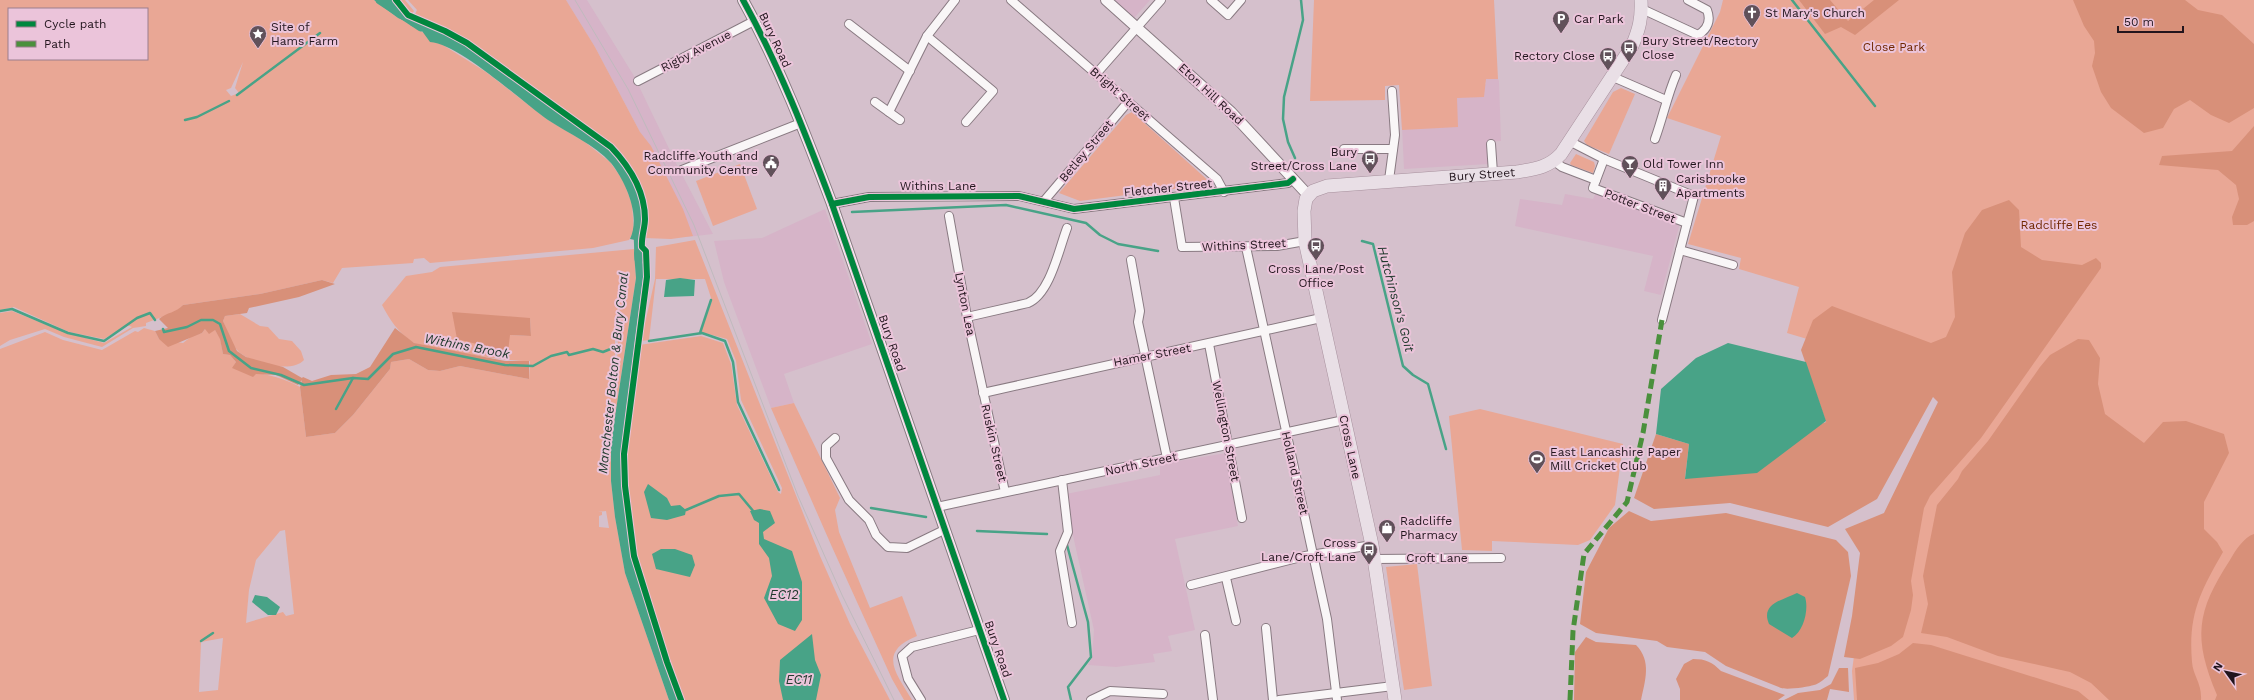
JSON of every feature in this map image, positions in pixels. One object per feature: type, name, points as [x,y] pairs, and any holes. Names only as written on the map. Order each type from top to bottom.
[{"type":"main road","points":[[1554,161],[1612,77],[1639,30],[1641,5]]},
{"type":"main road","name":"Bury Street","points":[[1308,195],[1318,188],[1327,186],[1542,168],[1554,161]]},
{"type":"main road","name":"Cross Lane","points":[[1308,195],[1304,211],[1305,241],[1372,545],[1396,700]]},
{"type":"street","name":"Bury Road","points":[[742,0],[754,21],[801,123],[832,204],[1004,700]]},
{"type":"street","points":[[889,112],[927,36],[955,0]]},
{"type":"street","name":"Bright Street","points":[[1011,0],[1217,179],[1224,192]]},
{"type":"street","name":"Eton Hill Road","points":[[1106,0],[1231,112],[1273,155],[1308,195]]},
{"type":"street","points":[[1096,74],[1161,0]]},
{"type":"street","points":[[1211,0],[1228,15],[1241,0]]},
{"type":"street","points":[[1641,5],[1698,35],[1703,32],[1710,17],[1707,10],[1688,0]]},
{"type":"street","name":"Rigby Avenue","points":[[638,81],[754,21]]},
{"type":"street","points":[[849,24],[910,71]]},
{"type":"street","points":[[927,36],[993,91],[966,122]]},
{"type":"street","points":[[1655,139],[1665,112],[1666,100],[1676,75]]},
{"type":"street","points":[[1612,77],[1666,100]]},
{"type":"street","points":[[1390,180],[1394,135],[1392,91]]},
{"type":"street","points":[[875,102],[900,120]]},
{"type":"street","name":"Betley Street","points":[[1044,201],[1128,102]]},
{"type":"street","points":[[682,170],[801,123]]},
{"type":"street","points":[[1569,141],[1604,159],[1694,196],[1662,320]]},
{"type":"street","points":[[1491,144],[1493,173]]},
{"type":"street","points":[[1344,149],[1393,149]]},
{"type":"street","points":[[1594,184],[1604,159]]},
{"type":"street","name":"Potter Street","points":[[1554,161],[1562,167],[1594,184],[1687,223]]},
{"type":"street","name":"Fletcher Street","points":[[1044,201],[1074,209],[1224,192],[1288,183],[1293,179]]},
{"type":"street","name":"Withins Lane","points":[[832,204],[868,197],[1018,196],[1044,201]]},
{"type":"street","name":"Withins Street","points":[[1174,198],[1182,247],[1246,248],[1278,246],[1305,241]]},
{"type":"street","name":"Lynton Lea","points":[[949,216],[967,317],[983,393]]},
{"type":"street","points":[[967,317],[1028,303],[1037,298],[1046,285],[1067,228]]},
{"type":"street","name":"Holland Street","points":[[1246,248],[1285,433],[1327,619],[1336,696]]},
{"type":"street","points":[[1680,250],[1733,265]]},
{"type":"street","points":[[1131,260],[1140,310],[1138,320],[1144,356],[1167,458]]},
{"type":"street","name":"Hamer Street","points":[[983,393],[1144,356],[1209,344],[1321,318]]},
{"type":"street","name":"Wellington Street","points":[[1209,344],[1242,518]]},
{"type":"street","name":"Ruskin Street","points":[[983,393],[1005,492]]},
{"type":"street","name":"North Street","points":[[937,507],[1344,420]]},
{"type":"street","points":[[835,438],[826,446],[826,458],[849,500],[869,520],[876,535],[888,547],[907,548],[944,530]]},
{"type":"street","points":[[1062,480],[1068,532],[1060,551],[1072,623]]},
{"type":"street","points":[[1191,585],[1226,578],[1314,556],[1372,545]]},
{"type":"street","name":"Croft Lane","points":[[1374,559],[1501,558]]},
{"type":"street","points":[[1226,578],[1236,621]]},
{"type":"street","points":[[1266,628],[1273,700]]},
{"type":"street","points":[[921,700],[908,680],[902,656],[912,647],[979,630]]},
{"type":"street","points":[[1205,635],[1213,700]]},
{"type":"street","points":[[1279,700],[1336,696],[1393,686]]},
{"type":"street","points":[[1091,700],[1110,691],[1163,694]]},
{"type":"shaded area","points":[[566,0],[587,0],[634,76],[676,163],[713,234],[687,237],[640,132],[595,47]]},
{"type":"shaded area","points":[[1114,0],[1150,0],[1134,18]]},
{"type":"shaded area","points":[[1799,0],[1830,0],[1848,21],[1874,0],[1899,0],[1855,35],[1841,27],[1825,34]]},
{"type":"shaded area","points":[[2073,0],[2185,0],[2198,10],[2222,15],[2254,44],[2254,108],[2229,123],[2211,115],[2190,100],[2174,109],[2163,128],[2144,133],[2111,108],[2101,92],[2092,66],[2095,53],[2094,41],[2084,26]]},
{"type":"shaded area","points":[[1485,79],[1498,79],[1499,81],[1501,141],[1488,142],[1489,164],[1404,169],[1400,85],[1486,84]]},
{"type":"shaded area","points":[[2254,126],[2254,221],[2247,225],[2233,225],[2232,217],[2239,199],[2236,185],[2218,170],[2159,165],[2162,156],[2232,151]]},
{"type":"shaded area","points":[[1597,190],[1680,223],[1661,295],[1644,291],[1653,256],[1515,226],[1520,199],[1562,205],[1565,194],[1593,199]]},
{"type":"shaded area","points":[[2009,200],[2019,210],[2021,247],[2042,260],[2082,265],[2096,258],[2101,263],[2101,268],[1981,438],[1930,496],[1924,508],[1911,581],[1913,595],[1911,610],[1903,637],[1891,646],[1860,659],[1844,657],[1852,616],[1860,553],[1845,529],[1884,513],[1938,402],[1933,397],[1877,499],[1828,527],[1730,503],[1654,509],[1634,498],[1656,434],[1689,444],[1685,478],[1826,422],[1801,350],[1813,320],[1832,306],[1931,343],[1946,337],[1955,317],[1952,272],[1965,233],[1982,210]]},
{"type":"shaded area","points":[[825,209],[872,344],[784,374],[794,403],[771,408],[724,282],[714,241],[762,238]]},
{"type":"shaded area","points":[[322,280],[335,284],[299,297],[249,308],[247,313],[225,316],[223,321],[237,351],[246,357],[283,367],[302,378],[303,377],[312,381],[331,375],[356,374],[370,367],[395,328],[414,343],[505,361],[529,361],[529,379],[460,366],[440,371],[428,370],[409,359],[391,362],[390,369],[353,415],[335,433],[306,437],[300,387],[302,380],[298,385],[276,375],[256,374],[253,377],[232,368],[236,362],[230,355],[223,354],[220,339],[215,330],[209,334],[205,329],[202,333],[168,347],[159,339],[155,331],[168,328],[159,319],[177,310],[183,305],[260,294]]},
{"type":"shaded area","points":[[452,312],[530,318],[531,336],[510,335],[508,352],[457,339]]},
{"type":"shaded area","points":[[2078,339],[2089,340],[2100,358],[2098,384],[2105,414],[2144,443],[2163,422],[2186,421],[2224,434],[2229,453],[2204,502],[2204,529],[2217,542],[2223,552],[2208,579],[2197,604],[2192,631],[2192,662],[2199,684],[2201,700],[2109,700],[2091,683],[2070,672],[1998,656],[1947,637],[1921,633],[1928,604],[1923,576],[1937,505],[1958,479],[1962,471],[1988,441],[2050,355]]},
{"type":"shaded area","points":[[1226,453],[1238,526],[1175,539],[1195,630],[1168,636],[1172,651],[1153,654],[1155,662],[1116,667],[1088,665],[1092,658],[1094,630],[1070,522],[1066,494],[1160,475],[1160,464]]},
{"type":"shaded area","points":[[1629,511],[1651,521],[1726,513],[1836,540],[1848,552],[1851,576],[1828,676],[1818,684],[1784,689],[1726,666],[1705,652],[1667,647],[1657,641],[1596,633],[1580,624],[1586,572],[1609,528]]},
{"type":"shaded area","points":[[2254,534],[2254,700],[2215,700],[2217,695],[2204,657],[2202,641],[2202,626],[2205,611],[2210,595],[2234,553],[2243,541]]},
{"type":"shaded area","points":[[1586,637],[1596,642],[1636,645],[1641,651],[1646,664],[1641,700],[1574,700],[1575,652]]},
{"type":"shaded area","points":[[1913,643],[1931,645],[2078,691],[2089,700],[1857,700],[1855,668],[1878,663],[1899,654]]},
{"type":"shaded area","points":[[1693,659],[1708,662],[1715,665],[1721,671],[1785,695],[1778,700],[1680,700],[1680,689],[1676,679],[1684,664]]},
{"type":"shaded area","points":[[1839,668],[1848,668],[1849,692],[1830,689],[1827,700],[1784,700],[1798,693],[1820,690],[1831,684]]},
{"type":"green space","points":[[0,0],[374,0],[398,18],[486,72],[548,120],[585,142],[610,162],[623,180],[632,204],[634,232],[629,240],[593,248],[430,263],[424,258],[414,259],[413,263],[342,268],[333,283],[322,280],[260,294],[183,305],[178,311],[146,323],[146,326],[133,328],[102,347],[64,337],[45,329],[10,340],[0,346],[0,313],[12,311],[67,333],[104,343],[132,327],[127,325],[104,339],[69,332],[14,307],[0,310]],"holes":[[[243,62],[235,88],[239,93],[231,96],[226,90],[231,88]]]},
{"type":"green space","points":[[398,0],[405,0],[414,11],[411,15]]},
{"type":"green space","points":[[408,0],[566,0],[595,47],[640,132],[651,146],[683,209],[693,236],[671,239],[644,238],[645,203],[633,172],[615,147],[467,41],[446,29],[417,19],[414,16],[417,10]]},
{"type":"green space","points":[[1314,0],[1494,0],[1498,79],[1486,79],[1484,97],[1457,98],[1458,127],[1402,130],[1399,85],[1385,86],[1385,100],[1310,101]]},
{"type":"green space","name":"Radcliffe Ees","points":[[1723,0],[2254,0],[2254,700],[1854,700],[1852,671],[1860,611],[1952,387],[1861,355],[1787,333],[1799,287],[1739,269],[1741,258],[1688,244],[1721,136],[1667,118],[1720,12]]},
{"type":"green space","points":[[1621,88],[1635,94],[1609,154],[1587,145],[1584,141],[1613,92]]},
{"type":"green space","points":[[1132,112],[1212,184],[1080,201],[1059,193],[1126,115]]},
{"type":"green space","points":[[1576,154],[1594,162],[1595,166],[1593,173],[1571,165],[1570,163]]},
{"type":"green space","points":[[740,164],[757,209],[713,226],[696,181]]},
{"type":"green space","points":[[695,240],[820,556],[850,624],[890,700],[685,700],[651,611],[635,549],[630,517],[627,486],[626,441],[639,345],[701,336],[723,343],[731,364],[737,405],[778,492],[781,494],[782,488],[741,400],[736,361],[727,339],[701,332],[712,301],[705,279],[656,279],[649,340],[641,341],[655,279],[656,247]]},
{"type":"green space","points":[[634,249],[636,278],[611,443],[611,481],[615,517],[625,573],[669,700],[0,700],[0,349],[45,332],[63,340],[102,350],[135,331],[138,332],[144,328],[155,331],[159,339],[183,343],[192,336],[202,333],[205,329],[215,330],[220,338],[223,354],[230,355],[236,362],[233,368],[283,379],[300,387],[306,437],[335,433],[353,415],[390,369],[391,362],[409,359],[428,370],[440,371],[460,366],[529,379],[530,361],[490,357],[419,345],[407,338],[395,325],[382,305],[406,276],[432,272],[440,267]],"holes":[[[620,297],[617,360],[615,360],[615,324]],[[530,318],[531,336],[510,335]],[[606,511],[609,528],[599,527],[599,516],[602,515],[602,512],[598,512]],[[285,530],[294,614],[286,616],[283,612],[246,623],[249,590],[256,560],[280,531]],[[223,638],[218,690],[199,692],[201,642]]]},
{"type":"green space","points":[[240,314],[260,326],[268,327],[279,339],[292,341],[301,351],[304,360],[298,364],[290,366],[271,365],[261,363],[238,351],[229,337],[223,321],[225,316]]},
{"type":"green space","points":[[794,403],[840,498],[835,510],[839,532],[870,608],[902,596],[917,636],[905,642],[897,649],[894,656],[894,664],[900,681],[912,700],[904,700],[892,679],[771,408]]},
{"type":"green space","name":"East Lancashire Paper Mill Cricket Club","points":[[1480,409],[1623,444],[1615,505],[1590,540],[1578,545],[1492,541],[1492,551],[1462,550],[1449,416]]},
{"type":"green space","points":[[1417,564],[1432,686],[1404,690],[1386,567]]},
{"type":"water","points":[[374,0],[394,0],[408,17],[405,21],[398,18]]},
{"type":"water","points":[[412,20],[443,32],[466,45],[610,149],[629,172],[642,200],[644,220],[640,241],[630,239],[634,220],[633,210],[627,189],[617,171],[604,156],[597,150],[548,120],[474,63],[443,45],[430,42],[422,31],[410,25]]},
{"type":"water","points":[[635,247],[640,247],[644,270],[622,443],[627,526],[638,579],[650,618],[680,700],[669,700],[625,573],[615,517],[611,481],[611,443],[636,278]]},
{"type":"water","points":[[680,278],[695,280],[694,296],[664,297],[666,280]]},
{"type":"water","points":[[1728,343],[1806,362],[1826,421],[1757,473],[1685,479],[1689,444],[1656,434],[1661,389],[1696,358]]},
{"type":"water","points":[[648,484],[667,498],[671,506],[680,505],[686,510],[685,515],[667,520],[651,518],[644,492]]},
{"type":"water","name":"EC12","points":[[760,509],[770,511],[775,523],[763,532],[764,539],[792,551],[802,582],[802,620],[795,631],[778,624],[764,598],[772,576],[769,558],[759,544],[759,523],[754,520],[750,511]]},
{"type":"water","points":[[661,549],[675,549],[692,555],[695,565],[690,577],[656,569],[652,554]]},
{"type":"water","points":[[1797,593],[1805,597],[1806,613],[1800,630],[1792,638],[1769,624],[1767,617],[1770,607],[1775,603]]},
{"type":"water","points":[[255,595],[267,597],[280,607],[276,615],[268,615],[252,602]]},
{"type":"water","name":"EC11","points":[[812,634],[815,660],[821,675],[816,700],[783,700],[779,681],[780,660]]},
{"type":"waterway","name":"Manchester Bolton & Bury Canal","points":[[380,0],[421,27]]},
{"type":"waterway","name":"Hutchinson's Goit","points":[[1295,158],[1288,142],[1283,119],[1284,97],[1303,20],[1301,0]]},
{"type":"waterway","points":[[1792,0],[1875,106]]},
{"type":"waterway","points":[[237,95],[320,33]]},
{"type":"waterway","points":[[185,120],[197,117],[229,101]]},
{"type":"waterway","points":[[852,212],[1006,205],[1086,223],[1100,235],[1118,244],[1158,251]]},
{"type":"waterway","name":"Manchester Bolton & Bury Canal","points":[[638,230],[639,259]]},
{"type":"waterway","name":"Hutchinson's Goit","points":[[1362,241],[1373,244],[1403,366],[1413,375],[1428,384],[1446,449]]},
{"type":"waterway","points":[[700,333],[711,300]]},
{"type":"waterway","name":"Withins Brook","points":[[0,311],[12,309],[68,333],[104,341],[137,318],[150,313],[155,320]]},
{"type":"waterway","name":"Withins Brook","points":[[163,329],[164,332],[187,327],[201,320],[213,320],[220,324],[229,351],[251,368],[281,375],[304,385],[353,378],[368,379],[393,354],[416,347],[505,365],[533,366],[551,356],[567,352],[569,355],[593,349],[603,352],[613,348]]},
{"type":"waterway","name":"Withins Brook","points":[[649,341],[702,333],[725,341],[733,362],[738,402],[779,490]]},
{"type":"waterway","points":[[336,409],[353,378]]},
{"type":"waterway","points":[[686,510],[719,496],[739,494],[754,512]]},
{"type":"waterway","points":[[871,508],[926,517]]},
{"type":"waterway","points":[[977,531],[1047,534]]},
{"type":"waterway","points":[[1067,545],[1088,622],[1091,657],[1068,687],[1071,700]]},
{"type":"waterway","points":[[201,641],[213,633]]},
{"type":"tram line","points":[[575,0],[628,89],[694,225],[798,496],[842,595],[894,700]]},
{"type":"marked path","points":[[1570,700],[1573,631],[1584,554],[1627,502],[1643,433],[1662,320]]},
{"type":"cycle path","points":[[396,0],[408,15],[445,31],[467,43],[611,147],[630,171],[639,189],[644,209],[645,222],[642,247],[646,251],[647,277],[624,454],[625,486],[634,556],[667,662],[681,700]]},
{"type":"cycle path","points":[[743,0],[780,75],[802,126],[832,204],[1004,700]]},
{"type":"cycle path","points":[[832,204],[869,197],[1019,196],[1074,209],[1288,183],[1293,179]]},
{"type":"place","name":"St Mary's Church","points":[[1752,28]]},
{"type":"place","name":"Car Park","points":[[1561,34]]},
{"type":"place","name":"Site of Hams Farm","points":[[258,49]]},
{"type":"place","name":"Bury Street/Rectory Close","points":[[1629,63]]},
{"type":"place","name":"Rectory Close","points":[[1608,71]]},
{"type":"place","name":"Bury Street/Cross Lane","points":[[1370,174]]},
{"type":"place","name":"Radcliffe Youth and Community Centre","points":[[771,178]]},
{"type":"place","name":"Old Tower Inn","points":[[1630,179]]},
{"type":"place","name":"Carisbrooke Apartments","points":[[1663,201]]},
{"type":"place","name":"Cross Lane/Post Office","points":[[1316,261]]},
{"type":"place","name":"East Lancashire Paper Mill Cricket Club","points":[[1537,474]]},
{"type":"place","name":"Radcliffe Pharmacy","points":[[1387,543]]},
{"type":"place","name":"Cross Lane/Croft Lane","points":[[1369,565]]},
{"type":"park label","name":"Close Park","points":[[1894,47]]}]
